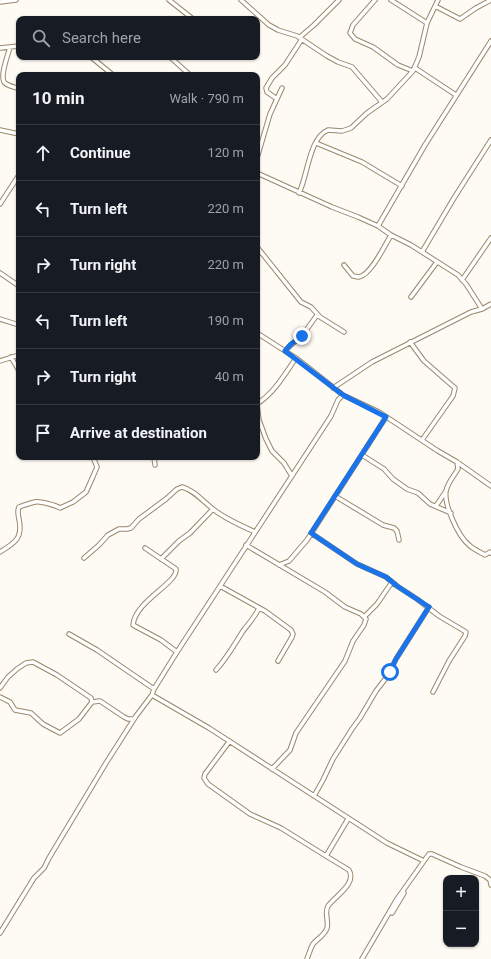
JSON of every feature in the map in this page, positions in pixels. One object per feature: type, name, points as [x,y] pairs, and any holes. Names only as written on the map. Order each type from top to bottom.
[{"type":"street","points":[[0,2],[16,0]]},
{"type":"street","points":[[169,0],[189,16]]},
{"type":"street","points":[[277,99],[267,92],[266,88],[272,78],[285,65],[301,38],[339,0]]},
{"type":"street","points":[[375,0],[355,22],[350,30],[350,33],[355,39],[373,47],[398,65],[414,70],[456,95]]},
{"type":"street","points":[[391,0],[427,23]]},
{"type":"street","points":[[299,193],[319,136],[328,130],[342,131],[351,128],[361,117],[394,93],[414,70],[419,57],[427,23],[438,0]]},
{"type":"street","points":[[435,6],[460,19],[491,0]]},
{"type":"street","points":[[244,1],[260,16]]},
{"type":"street","points":[[260,16],[269,25],[278,30],[301,38],[327,56],[352,67],[382,102]]},
{"type":"street","points":[[378,226],[456,95],[491,41]]},
{"type":"street","points":[[0,48],[16,46]]},
{"type":"street","points":[[10,47],[2,72],[2,78],[6,84],[16,88]]},
{"type":"street","points":[[95,60],[109,72]]},
{"type":"street","points":[[173,60],[187,72]]},
{"type":"street","points":[[260,150],[270,114],[282,88]]},
{"type":"street","points":[[0,130],[16,133]]},
{"type":"street","points":[[422,252],[491,140]]},
{"type":"street","points":[[316,143],[362,162],[402,186]]},
{"type":"street","points":[[260,174],[299,193],[378,226],[390,235],[422,252],[458,275],[466,284],[482,309]]},
{"type":"street","points":[[0,204],[16,180]]},
{"type":"street","points":[[344,265],[353,276],[359,277],[365,275],[390,235]]},
{"type":"street","points":[[462,280],[491,238]]},
{"type":"street","points":[[260,251],[300,300],[311,307],[317,315],[344,332]]},
{"type":"street","points":[[411,297],[436,262]]},
{"type":"street","points":[[0,273],[16,284]]},
{"type":"street","points":[[335,389],[372,362],[471,312],[482,309],[491,304]]},
{"type":"street","points":[[285,351],[291,344],[302,336],[317,315]]},
{"type":"street","points":[[0,319],[16,324]]},
{"type":"street","points":[[260,335],[296,358],[343,395],[386,417],[457,462],[491,486]]},
{"type":"street","points":[[410,342],[424,361],[455,388],[453,396],[422,440]]},
{"type":"street","points":[[0,361],[16,356]]},
{"type":"street","points":[[11,357],[16,366]]},
{"type":"street","points":[[260,403],[274,391],[296,358]]},
{"type":"street","points":[[335,389],[338,400]]},
{"type":"street","points":[[0,933],[34,878],[44,868],[106,763],[134,719],[152,695],[154,689],[177,652],[331,416],[338,400],[343,395]]},
{"type":"street","points":[[279,565],[289,561],[311,533],[386,417]]},
{"type":"street","points":[[260,424],[272,450],[284,463],[292,476]]},
{"type":"street","points":[[362,455],[384,469],[407,489],[418,493],[430,504],[451,513]]},
{"type":"street","points":[[0,552],[14,542],[20,535],[21,528],[18,510],[19,506],[38,502],[53,504],[60,508],[81,497],[86,492],[96,467],[94,460]]},
{"type":"street","points":[[154,460],[155,465]]},
{"type":"street","points":[[436,506],[458,469],[457,462]]},
{"type":"street","points":[[84,558],[108,535],[119,529],[128,530],[139,518],[166,499],[177,489],[182,487],[192,491],[222,516],[255,532]]},
{"type":"street","points":[[446,491],[447,505],[458,530],[468,544],[485,554],[491,553]]},
{"type":"street","points":[[335,496],[383,525],[394,528],[397,531],[399,540]]},
{"type":"street","points":[[161,559],[179,541],[190,533],[213,509]]},
{"type":"street","points":[[311,533],[357,564],[386,577],[445,619],[464,630],[466,634],[433,692]]},
{"type":"street","points":[[246,545],[325,592],[345,607],[365,616]]},
{"type":"street","points":[[144,548],[176,569],[176,572],[175,576],[144,604],[137,613],[132,625],[161,640],[177,652]]},
{"type":"street","points":[[289,561],[289,571]]},
{"type":"street","points":[[272,769],[290,750],[296,733],[345,661],[353,641],[364,625],[366,619],[365,616],[377,604],[392,582]]},
{"type":"street","points":[[220,586],[290,628],[292,631],[292,637],[278,661]]},
{"type":"street","points":[[314,796],[333,759],[376,691],[390,672],[396,659],[429,607]]},
{"type":"street","points":[[216,670],[225,660],[244,630],[253,619],[258,608]]},
{"type":"street","points":[[69,634],[97,650],[154,689]]},
{"type":"street","points":[[0,688],[8,677],[17,669],[26,663],[33,662],[57,675],[92,698],[92,702]]},
{"type":"street","points":[[152,695],[209,728],[387,843],[424,861]]},
{"type":"street","points":[[0,697],[10,702],[15,710],[19,712],[31,713],[43,724],[60,733],[79,719],[92,702],[100,701],[124,718],[134,719]]},
{"type":"street","points":[[229,742],[205,774],[205,781],[250,814],[281,828],[349,870],[350,877],[348,885],[328,907],[326,912],[328,922],[327,929],[313,945],[307,959]]},
{"type":"street","points":[[326,856],[348,819]]},
{"type":"street","points":[[363,959],[397,899],[429,854],[485,876],[490,880],[491,885]]},
{"type":"route","points":[[302,336],[291,344],[285,351],[343,395],[379,412],[386,417],[311,533],[357,564],[386,577],[429,607],[396,659],[390,672]]}]
